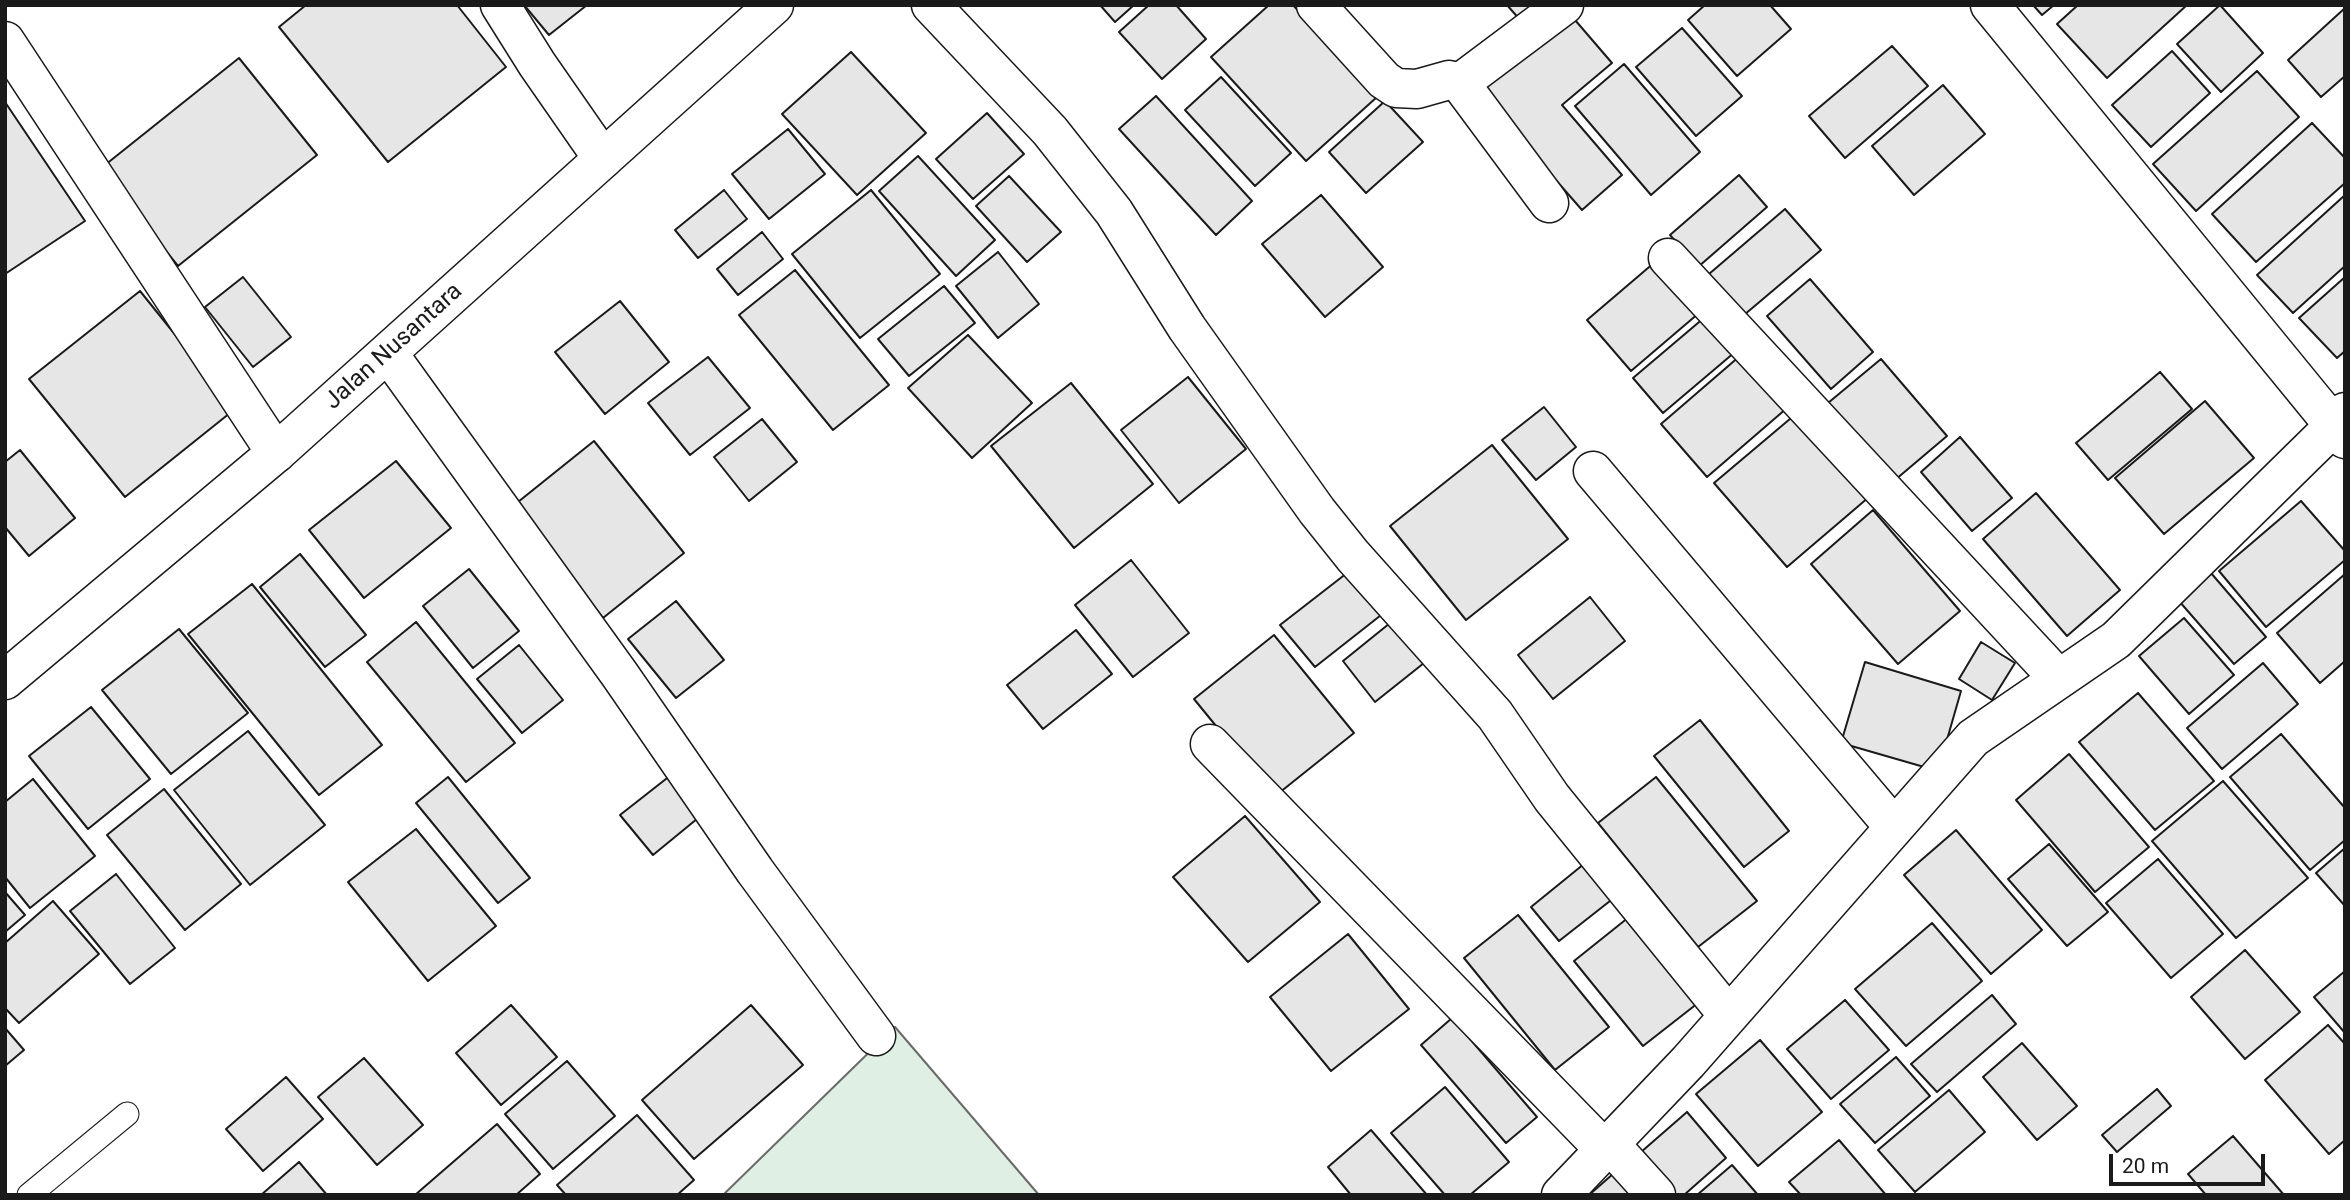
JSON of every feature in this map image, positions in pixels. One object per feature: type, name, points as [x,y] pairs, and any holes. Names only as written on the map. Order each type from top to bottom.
[{"type":"main road","points":[[500,5],[603,159]]},
{"type":"main road","name":"Jalan Nusantara","points":[[5,680],[276,453],[774,5]]},
{"type":"main road","points":[[931,5],[1050,131],[1114,212],[1187,328],[1317,511],[1353,556],[1495,715],[1552,799],[1728,1015]]},
{"type":"main road","points":[[1316,5],[1384,80],[1396,88],[1417,89],[1449,80],[1460,83],[1549,203]]},
{"type":"main road","points":[[1460,83],[1564,5]]},
{"type":"main road","points":[[1561,1195],[1688,1062],[1973,738],[2116,640],[2341,425],[1990,5]]},
{"type":"main road","points":[[5,41],[276,453]]},
{"type":"main road","points":[[1668,258],[2059,678]]},
{"type":"main road","points":[[388,353],[620,675],[755,871],[876,1036]]},
{"type":"main road","points":[[1593,471],[1894,827]]},
{"type":"main road","points":[[1210,744],[1656,1195]]},
{"type":"lane","points":[[29,1195],[127,1114]]},
{"type":"green space","points":[[895,1027],[1039,1195],[723,1195]]},
{"type":"building","points":[[306,5],[457,5],[506,67],[388,162],[279,27]]},
{"type":"building","points":[[524,5],[587,5],[549,35]]},
{"type":"building","points":[[1100,5],[1134,5],[1115,22]]},
{"type":"building","points":[[1149,5],[1176,5],[1206,39],[1162,79],[1119,32]]},
{"type":"building","points":[[1269,5],[1293,5],[1377,97],[1306,161],[1211,57]]},
{"type":"building","points":[[1507,5],[1540,5],[1521,21]]},
{"type":"building","points":[[1705,5],[1770,5],[1791,29],[1737,76],[1688,20]]},
{"type":"building","points":[[2033,5],[2054,5],[2042,15]]},
{"type":"building","points":[[2078,5],[2187,5],[2107,78],[2057,24]]},
{"type":"building","points":[[2220,5],[2263,53],[2221,92],[2177,44]]},
{"type":"building","points":[[2345,8],[2345,76],[2321,97],[2288,60]]},
{"type":"building","points":[[1569,13],[1612,63],[1562,105],[1622,175],[1582,210],[1478,91]]},
{"type":"building","points":[[1682,28],[1742,96],[1696,136],[1636,67]]},
{"type":"building","points":[[1892,46],[1928,86],[1845,158],[1809,116]]},
{"type":"building","points":[[2172,51],[2210,93],[2151,147],[2112,105]]},
{"type":"building","points":[[851,52],[926,133],[857,195],[782,114]]},
{"type":"building","points":[[239,58],[317,155],[178,266],[100,169]]},
{"type":"building","points":[[1624,64],[1700,152],[1651,195],[1575,106]]},
{"type":"building","points":[[2257,71],[2299,117],[2196,211],[2153,164]]},
{"type":"building","points":[[1221,77],[1291,153],[1255,186],[1185,110]]},
{"type":"building","points":[[1943,85],[1985,134],[1914,195],[1872,146]]},
{"type":"building","points":[[1156,96],[1252,201],[1216,235],[1119,129]]},
{"type":"building","points":[[1385,101],[1423,142],[1366,193],[1329,152]]},
{"type":"building","points":[[5,102],[85,221],[5,274]]},
{"type":"building","points":[[987,113],[1024,154],[973,199],[936,159]]},
{"type":"building","points":[[2312,123],[2345,158],[2345,183],[2256,262],[2212,214]]},
{"type":"building","points":[[788,129],[825,174],[769,219],[732,174]]},
{"type":"building","points":[[918,156],[995,240],[956,276],[879,191]]},
{"type":"building","points":[[1739,175],[1767,207],[1698,267],[1670,235]]},
{"type":"building","points":[[1009,176],[1061,232],[1027,262],[976,206]]},
{"type":"building","points":[[724,190],[747,219],[698,258],[675,230]]},
{"type":"building","points":[[871,190],[940,274],[860,338],[792,254]]},
{"type":"building","points":[[1321,195],[1383,267],[1325,317],[1262,244]]},
{"type":"building","points":[[2345,195],[2345,266],[2293,313],[2257,275]]},
{"type":"building","points":[[1785,209],[1821,250],[1744,315],[1709,274]]},
{"type":"building","points":[[762,232],[783,259],[738,295],[717,269]]},
{"type":"building","points":[[998,252],[1039,304],[998,338],[956,286]]},
{"type":"building","points":[[1655,262],[1699,313],[1631,371],[1587,320]]},
{"type":"building","points":[[795,270],[889,385],[833,430],[739,315]]},
{"type":"building","points":[[243,277],[291,337],[253,367],[205,307]]},
{"type":"building","points":[[2345,277],[2345,351],[2337,358],[2299,318]]},
{"type":"building","points":[[1810,279],[1873,352],[1831,389],[1767,316]]},
{"type":"building","points":[[944,286],[975,323],[909,376],[878,339]]},
{"type":"building","points":[[140,291],[235,409],[125,497],[29,379]]},
{"type":"building","points":[[620,301],[669,362],[605,414],[555,352]]},
{"type":"building","points":[[1705,317],[1735,352],[1663,413],[1633,378]]},
{"type":"building","points":[[968,335],[1032,403],[972,458],[908,388]]},
{"type":"building","points":[[1741,355],[1787,408],[1707,477],[1661,424]]},
{"type":"building","points":[[708,357],[750,408],[690,455],[648,403]]},
{"type":"building","points":[[1881,359],[1947,436],[1895,480],[1828,403]]},
{"type":"building","points":[[2160,372],[2192,409],[2108,480],[2076,443]]},
{"type":"building","points":[[1188,377],[1246,449],[1179,503],[1121,430]]},
{"type":"building","points":[[1071,383],[1153,484],[1074,548],[991,446]]},
{"type":"building","points":[[2205,401],[2254,458],[2164,534],[2115,478]]},
{"type":"building","points":[[1544,407],[1576,447],[1536,480],[1502,440]]},
{"type":"building","points":[[1797,413],[1869,497],[1787,567],[1714,483]]},
{"type":"building","points":[[762,419],[797,462],[749,501],[714,457]]},
{"type":"building","points":[[1960,437],[2012,498],[1972,531],[1921,472]]},
{"type":"building","points":[[594,441],[684,553],[603,618],[513,506]]},
{"type":"building","points":[[1492,445],[1568,539],[1466,620],[1390,526]]},
{"type":"building","points":[[20,450],[75,518],[29,556],[5,527],[5,462]]},
{"type":"building","points":[[396,461],[451,528],[364,598],[309,530]]},
{"type":"building","points":[[2036,493],[2120,590],[2067,636],[1983,539]]},
{"type":"building","points":[[2301,501],[2345,551],[2345,560],[2266,627],[2219,571]]},
{"type":"building","points":[[1873,510],[1960,611],[1898,664],[1811,564]]},
{"type":"building","points":[[300,554],[366,635],[325,667],[260,587]]},
{"type":"building","points":[[1131,560],[1189,633],[1133,677],[1075,605]]},
{"type":"building","points":[[1356,566],[1390,608],[1315,667],[1280,625]]},
{"type":"building","points":[[469,569],[519,631],[473,668],[423,606]]},
{"type":"building","points":[[2211,573],[2266,637],[2234,664],[2179,601]]},
{"type":"building","points":[[2345,574],[2345,661],[2320,683],[2277,633]]},
{"type":"building","points":[[252,584],[382,745],[319,795],[188,634]]},
{"type":"building","points":[[1590,597],[1625,641],[1553,699],[1518,655]]},
{"type":"building","points":[[676,601],[724,660],[676,698],[628,639]]},
{"type":"building","points":[[2184,618],[2234,675],[2189,714],[2139,656]]},
{"type":"building","points":[[1395,619],[1429,659],[1375,702],[1343,661]]},
{"type":"building","points":[[416,622],[515,743],[466,782],[367,662]]},
{"type":"building","points":[[179,629],[248,713],[171,774],[102,690]]},
{"type":"building","points":[[1076,630],[1112,674],[1043,729],[1007,685]]},
{"type":"building","points":[[1274,635],[1354,733],[1274,797],[1194,699]]},
{"type":"building","points":[[1981,642],[2015,663],[1992,700],[1959,679]]},
{"type":"building","points":[[519,645],[563,700],[522,733],[477,679]]},
{"type":"building","points":[[1865,662],[1961,691],[1938,771],[1841,743]]},
{"type":"building","points":[[2263,663],[2298,704],[2222,769],[2187,728]]},
{"type":"building","points":[[2138,693],[2214,781],[2155,830],[2079,742]]},
{"type":"building","points":[[91,707],[150,779],[88,829],[29,756]]},
{"type":"building","points":[[1700,720],[1789,831],[1744,867],[1654,756]]},
{"type":"building","points":[[248,731],[325,825],[250,885],[174,790]]},
{"type":"building","points":[[2281,734],[2345,808],[2345,840],[2310,870],[2230,777]]},
{"type":"building","points":[[2069,754],[2149,847],[2095,892],[2016,800]]},
{"type":"building","points":[[671,775],[703,814],[653,855],[620,815]]},
{"type":"building","points":[[448,777],[530,878],[498,903],[416,803]]},
{"type":"building","points":[[1656,777],[1757,901],[1698,947],[1598,823]]},
{"type":"building","points":[[33,779],[95,856],[30,908],[5,877],[5,802]]},
{"type":"building","points":[[2223,781],[2308,878],[2236,938],[2152,841]]},
{"type":"building","points":[[164,789],[241,884],[185,930],[107,835]]},
{"type":"building","points":[[1245,816],[1320,902],[1248,962],[1173,877]]},
{"type":"building","points":[[416,829],[496,926],[428,981],[348,882]]},
{"type":"building","points":[[1956,830],[2042,930],[1991,974],[1904,875]]},
{"type":"building","points":[[2049,844],[2108,912],[2067,946],[2008,879]]},
{"type":"building","points":[[2345,848],[2345,906],[2316,873]]},
{"type":"building","points":[[1595,855],[1624,890],[1559,941],[1531,907]]},
{"type":"building","points":[[2158,859],[2223,934],[2171,978],[2106,903]]},
{"type":"building","points":[[116,874],[175,948],[130,984],[70,911]]},
{"type":"building","points":[[5,892],[25,915],[5,932]]},
{"type":"building","points":[[53,901],[99,954],[19,1023],[5,1008],[5,943]]},
{"type":"building","points":[[1518,915],[1609,1027],[1555,1070],[1464,958]]},
{"type":"building","points":[[1629,917],[1698,1003],[1643,1046],[1574,961]]},
{"type":"building","points":[[1932,923],[1982,981],[1906,1046],[1855,989]]},
{"type":"building","points":[[1348,934],[1409,1009],[1331,1071],[1270,997]]},
{"type":"building","points":[[2245,950],[2300,1012],[2245,1059],[2191,997]]},
{"type":"building","points":[[2345,971],[2345,1033],[2314,997]]},
{"type":"building","points":[[1992,995],[2016,1024],[1937,1092],[1911,1064]]},
{"type":"building","points":[[1845,1000],[1889,1050],[1831,1099],[1787,1049]]},
{"type":"building","points":[[511,1005],[557,1057],[501,1105],[456,1053]]},
{"type":"building","points":[[751,1005],[803,1065],[694,1159],[642,1100]]},
{"type":"building","points":[[1452,1018],[1537,1117],[1506,1143],[1421,1045]]},
{"type":"building","points":[[2328,1025],[2345,1044],[2345,1140],[2329,1154],[2265,1080]]},
{"type":"building","points":[[5,1028],[24,1050],[5,1066]]},
{"type":"building","points":[[1760,1040],[1822,1112],[1758,1166],[1696,1094]]},
{"type":"building","points":[[2022,1043],[2077,1106],[2037,1140],[1983,1077]]},
{"type":"building","points":[[1896,1057],[1930,1096],[1875,1143],[1840,1104]]},
{"type":"building","points":[[364,1058],[423,1125],[377,1165],[318,1097]]},
{"type":"building","points":[[567,1061],[615,1116],[553,1169],[505,1114]]},
{"type":"building","points":[[286,1077],[323,1119],[263,1171],[226,1129]]},
{"type":"building","points":[[1445,1087],[1509,1162],[1470,1195],[1445,1195],[1391,1133]]},
{"type":"building","points":[[2157,1089],[2171,1106],[2117,1152],[2102,1135]]},
{"type":"building","points":[[1949,1090],[1985,1132],[1915,1192],[1878,1150]]},
{"type":"building","points":[[1687,1112],[1726,1158],[1684,1195],[1664,1195],[1633,1159]]},
{"type":"building","points":[[637,1115],[694,1180],[677,1195],[566,1195],[557,1185]]},
{"type":"building","points":[[497,1124],[540,1174],[516,1195],[415,1195]]},
{"type":"building","points":[[1371,1130],[1427,1195],[1351,1195],[1328,1167]]},
{"type":"building","points":[[2233,1136],[2284,1195],[2206,1195],[2188,1174]]},
{"type":"building","points":[[1839,1140],[1886,1195],[1801,1195],[1789,1182]]},
{"type":"building","points":[[299,1162],[327,1195],[261,1195]]},
{"type":"building","points":[[1732,1165],[1758,1195],[1697,1195]]},
{"type":"building","points":[[1622,1166],[1648,1195],[1589,1195]]}]
